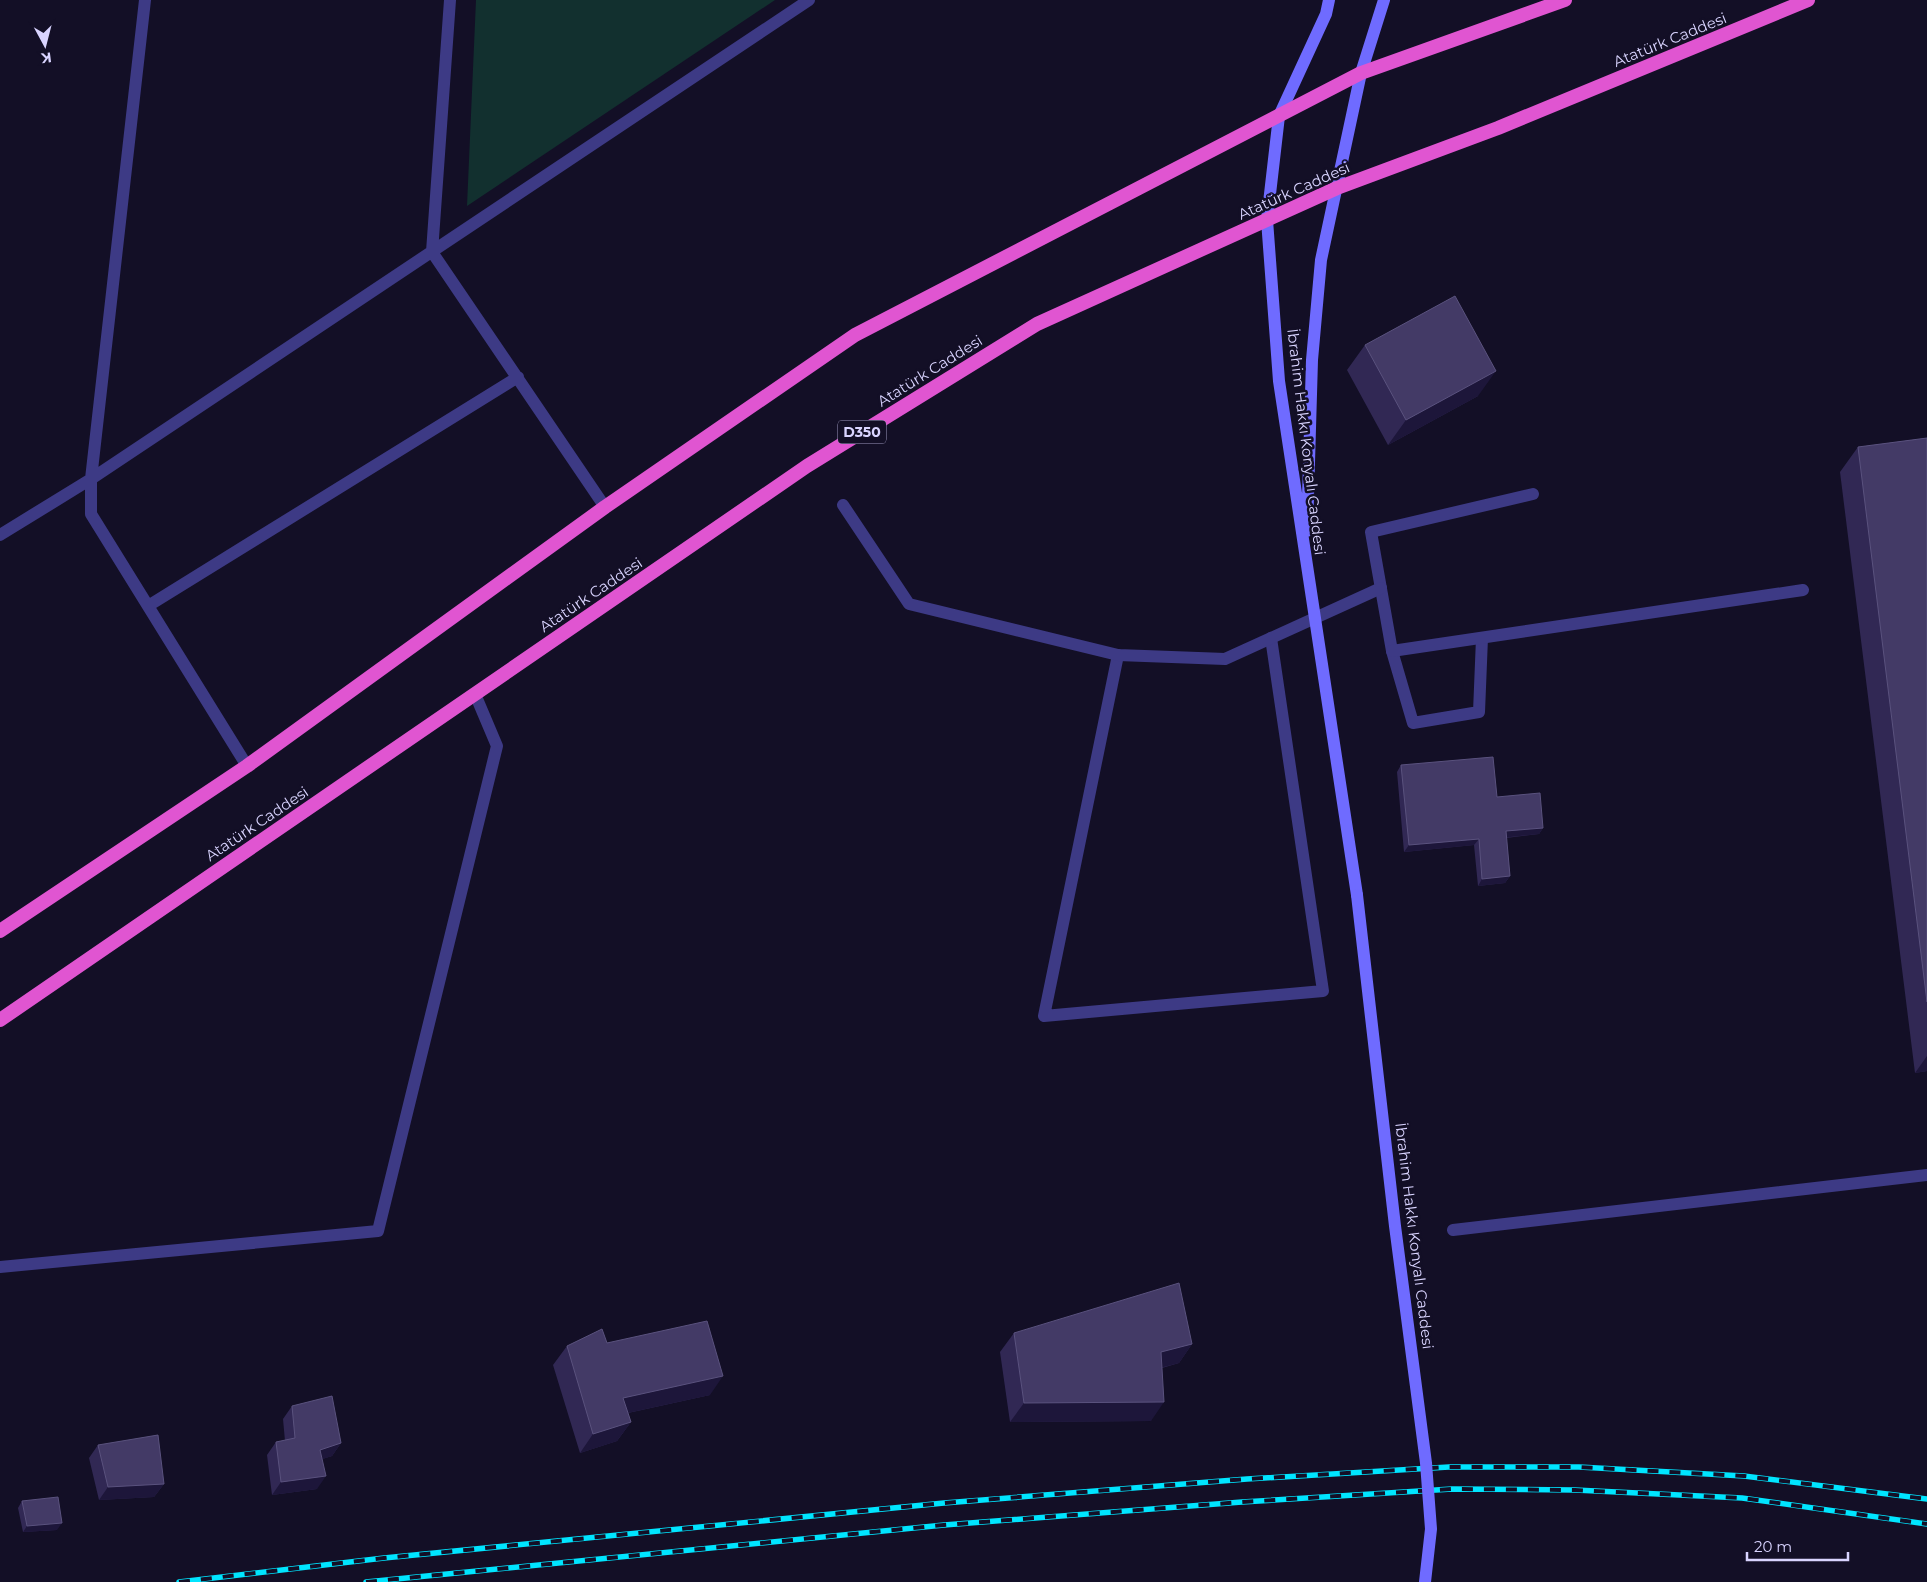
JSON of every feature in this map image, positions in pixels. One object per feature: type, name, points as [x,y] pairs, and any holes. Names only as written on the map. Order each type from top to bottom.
[{"type":"highway","points":[[0,931],[247,766],[605,506],[855,335],[1360,73],[1565,0]]},
{"type":"highway","name":"Atatürk Caddesi","points":[[0,1020],[807,466],[1037,324],[1337,188],[1498,128],[1808,0]]},
{"type":"main road","name":"İbrahim Hakkı Konyalı Caddesi","points":[[1329,0],[1326,14],[1279,116],[1267,220],[1279,380],[1357,895],[1395,1226],[1426,1463],[1431,1529],[1425,1582]]},
{"type":"main road","name":"İbrahim Hakkı Konyalı Caddesi","points":[[1306,566],[1312,360],[1321,260],[1360,73],[1384,0]]},
{"type":"street","points":[[145,0],[91,479],[91,514],[247,766]]},
{"type":"street","points":[[450,0],[432,252],[605,506]]},
{"type":"street","points":[[0,535],[91,479],[808,0]]},
{"type":"street","points":[[148,606],[518,377]]},
{"type":"street","points":[[1482,638],[1479,712],[1413,723],[1392,651],[1371,532],[1533,494]]},
{"type":"street","points":[[843,505],[909,604],[1118,655],[1225,658],[1380,588]]},
{"type":"street","points":[[1392,651],[1803,590]]},
{"type":"street","points":[[1118,655],[1044,1016],[1323,991],[1271,638]]},
{"type":"street","points":[[0,1268],[378,1231],[496,746],[476,694]]},
{"type":"street","points":[[1452,1230],[1927,1175]]},
{"type":"green space","points":[[476,0],[775,0],[467,206]]},
{"type":"building","points":[[1455,296],[1496,371],[1406,420],[1365,345]]},
{"type":"building","points":[[1927,438],[1927,1002],[1858,447]]},
{"type":"building","points":[[1493,757],[1497,797],[1540,793],[1543,828],[1506,831],[1510,876],[1482,879],[1479,839],[1409,845],[1401,765]]},
{"type":"building","points":[[1179,1283],[1192,1344],[1161,1352],[1164,1402],[1024,1403],[1014,1333]]},
{"type":"building","points":[[707,1321],[723,1376],[623,1398],[631,1422],[593,1434],[567,1346],[602,1329],[607,1343]]},
{"type":"building","points":[[332,1396],[341,1443],[320,1450],[326,1476],[281,1482],[276,1442],[295,1438],[292,1406]]},
{"type":"building","points":[[158,1435],[164,1484],[108,1487],[98,1445]]},
{"type":"building","points":[[58,1497],[62,1523],[27,1526],[22,1501]]},
{"type":"railway","points":[[179,1582],[384,1558],[944,1503],[1247,1479],[1449,1467],[1579,1467],[1744,1476],[1927,1499]]},
{"type":"railway","points":[[366,1582],[944,1525],[1242,1502],[1452,1489],[1575,1490],[1742,1498],[1927,1524]]}]
